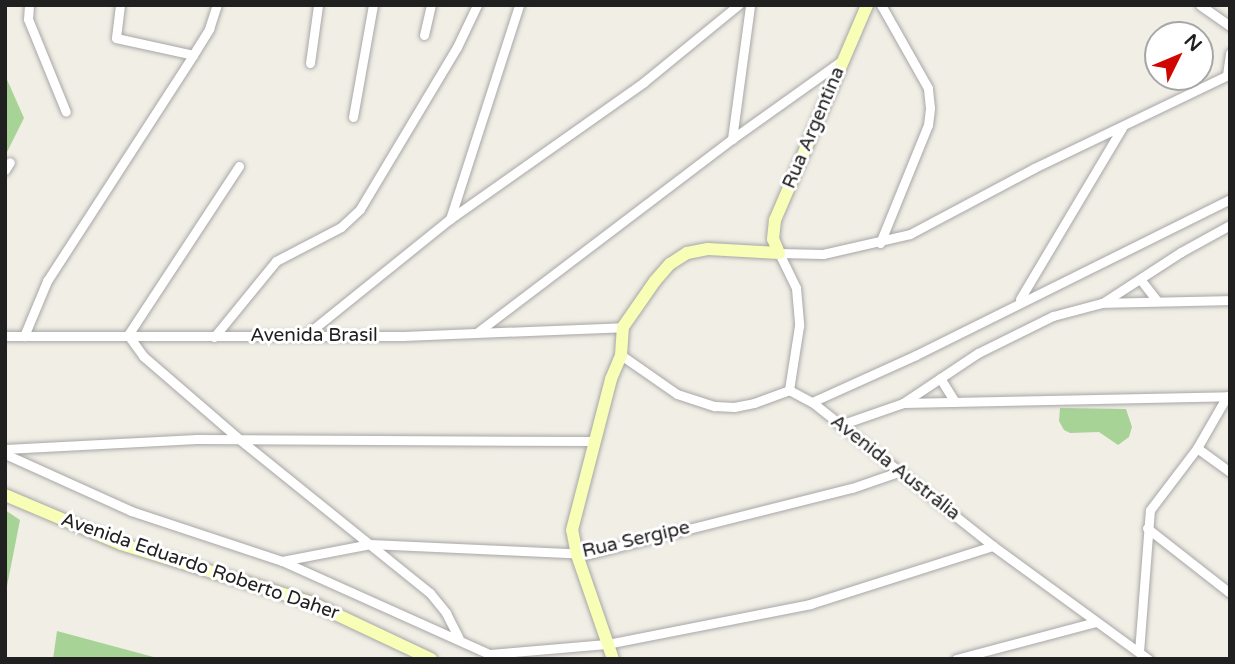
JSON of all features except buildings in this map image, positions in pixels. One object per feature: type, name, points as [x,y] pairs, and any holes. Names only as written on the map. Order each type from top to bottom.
[{"type":"main road","name":"Rua Argentina","points":[[779,253],[773,239],[775,220],[867,5]]},
{"type":"main road","points":[[613,659],[577,555],[572,530],[594,441],[621,355],[623,327],[655,281],[670,264],[687,253],[708,249],[779,253]]},
{"type":"main road","name":"Avenida Eduardo Roberto Daher","points":[[5,495],[121,544],[310,602],[431,659]]},
{"type":"street","points":[[29,5],[28,19],[66,113]]},
{"type":"street","points":[[120,5],[116,38],[193,55]]},
{"type":"street","points":[[24,336],[47,281],[193,55],[209,29],[217,5]]},
{"type":"street","points":[[310,63],[318,5]]},
{"type":"street","points":[[353,117],[373,5]]},
{"type":"street","points":[[424,35],[431,5]]},
{"type":"street","points":[[214,337],[276,261],[341,227],[360,209],[457,47],[477,5]]},
{"type":"street","points":[[450,219],[519,5]]},
{"type":"street","points":[[306,335],[450,219],[644,82],[738,5]]},
{"type":"street","points":[[732,139],[750,5]]},
{"type":"street","points":[[880,243],[928,125],[930,108],[928,88],[881,5]]},
{"type":"street","points":[[1200,5],[1230,26]]},
{"type":"street","points":[[621,355],[677,394],[715,406],[734,407],[754,403],[789,390],[798,313],[796,288],[779,253],[823,254],[911,234],[1046,162],[1122,128],[1228,74],[1230,53]]},
{"type":"street","points":[[478,332],[732,139],[844,59]]},
{"type":"street","points":[[1019,301],[1122,128]]},
{"type":"street","points":[[239,166],[128,335],[143,356],[239,439],[430,593],[446,612],[458,638]]},
{"type":"street","points":[[812,402],[916,355],[1019,301],[1230,199]]},
{"type":"street","points":[[1102,303],[1181,252],[1230,225]]},
{"type":"street","points":[[1140,279],[1157,301]]},
{"type":"street","points":[[840,425],[903,403],[978,353],[1053,316],[1102,303],[1230,300]]},
{"type":"street","name":"Avenida Brasil","points":[[5,336],[214,337],[623,327]]},
{"type":"street","points":[[940,379],[955,402]]},
{"type":"street","name":"Avenida Austrália","points":[[789,390],[812,402],[993,546],[1147,659]]},
{"type":"street","points":[[903,403],[1229,396]]},
{"type":"street","points":[[1139,652],[1150,510],[1197,448],[1229,396]]},
{"type":"street","points":[[5,451],[239,439],[594,441]]},
{"type":"street","points":[[1197,448],[1230,472]]},
{"type":"street","points":[[5,451],[131,511],[282,561],[500,659]]},
{"type":"street","name":"Rua Sergipe","points":[[282,561],[370,544],[577,555],[852,488],[901,471]]},
{"type":"street","points":[[1147,528],[1230,593]]},
{"type":"street","points":[[490,654],[607,644],[810,604],[993,546]]},
{"type":"street","points":[[956,659],[1097,622]]},
{"type":"green space","points":[[5,75],[24,118],[5,156]]},
{"type":"green space","points":[[1060,408],[1126,409],[1132,427],[1129,437],[1118,445],[1099,432],[1070,433],[1064,430],[1059,421]]},
{"type":"green space","points":[[5,510],[20,520],[5,596]]},
{"type":"green space","points":[[57,631],[161,659],[53,659]]}]
